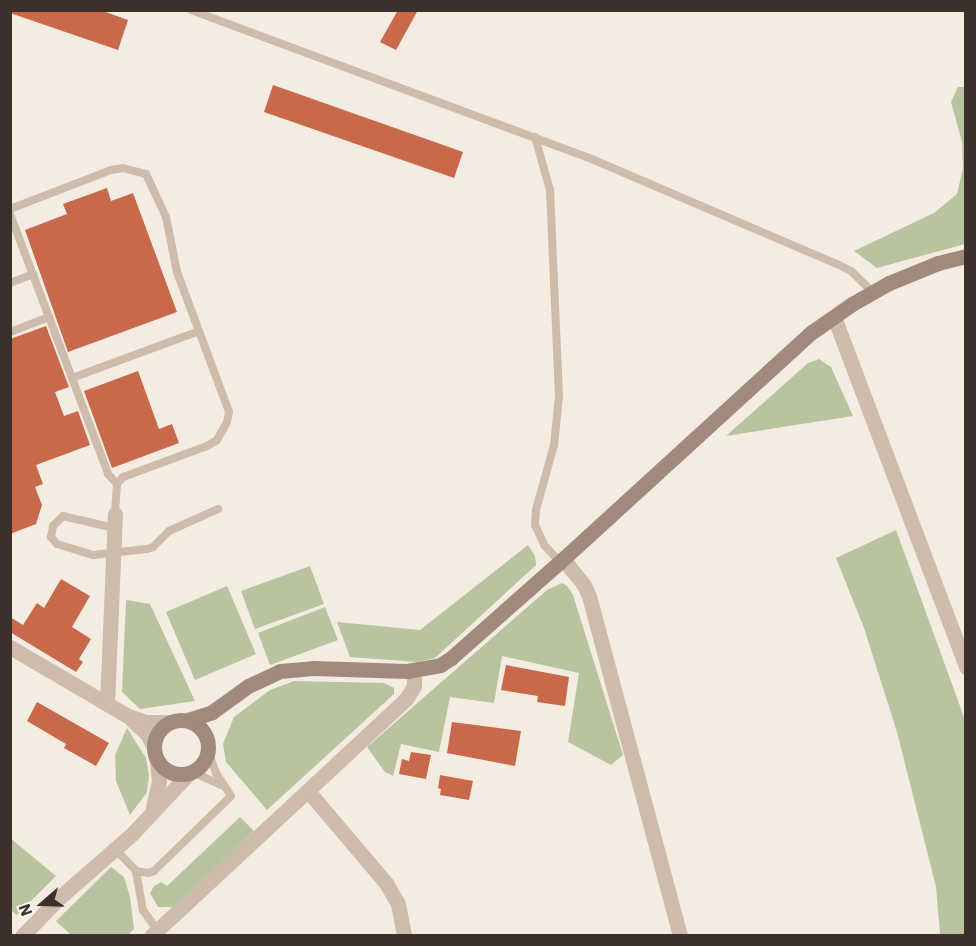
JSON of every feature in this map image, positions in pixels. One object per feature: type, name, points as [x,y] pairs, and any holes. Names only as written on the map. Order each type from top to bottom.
[{"type":"street","points":[[10,647],[126,715],[145,722],[188,720],[222,706],[248,686],[280,671],[313,668],[414,671],[430,668],[451,658],[797,345],[834,317],[873,292],[918,270],[966,256]]},
{"type":"street","points":[[834,317],[966,667]]},
{"type":"street","points":[[107,704],[115,521]]},
{"type":"street","points":[[562,560],[577,576],[589,596],[680,936]]},
{"type":"street","points":[[154,933],[406,699],[414,686],[414,671]]},
{"type":"street","points":[[22,936],[60,897],[115,849],[190,773],[203,764],[210,733],[222,706]]},
{"type":"street","points":[[126,715],[147,734],[155,754],[159,782],[150,815]]},
{"type":"street","points":[[188,720],[202,730],[208,749]]},
{"type":"street","points":[[170,722],[158,732],[155,754],[171,773],[190,773]]},
{"type":"street","points":[[308,791],[387,883],[398,904],[404,936]]},
{"type":"lane","points":[[191,10],[536,137],[837,264],[851,271],[873,292]]},
{"type":"lane","points":[[536,137],[549,190],[559,396],[554,445],[536,510],[535,525],[545,546],[562,560]]},
{"type":"lane","points":[[10,208],[111,170],[138,170],[146,174],[165,216],[177,272],[229,412],[223,432],[217,440],[207,446],[123,477],[117,484],[115,521],[63,516],[53,526],[51,537],[57,544],[93,555],[113,554],[153,547],[169,531],[218,509]]},
{"type":"lane","points":[[10,214],[108,474],[117,484]]},
{"type":"lane","points":[[10,283],[33,274]]},
{"type":"lane","points":[[10,332],[50,317]]},
{"type":"lane","points":[[72,378],[199,331]]},
{"type":"lane","points":[[136,871],[148,873],[154,871],[231,796],[222,786],[208,749]]},
{"type":"lane","points":[[190,773],[222,786]]},
{"type":"lane","points":[[115,849],[136,871],[143,910],[154,933]]},
{"type":"green space","points":[[958,87],[966,87],[965,244],[877,268],[854,251],[934,213],[957,194],[963,168],[962,142],[951,102]]},
{"type":"green space","points":[[819,359],[831,367],[853,416],[726,436],[808,363]]},
{"type":"green space","points":[[896,530],[965,720],[965,935],[940,934],[936,887],[897,732],[864,628],[836,558]]},
{"type":"green space","points":[[528,545],[535,556],[536,565],[435,658],[417,662],[350,657],[337,622],[420,630]]},
{"type":"green space","points":[[310,566],[324,604],[255,629],[241,591]]},
{"type":"green space","points":[[562,583],[573,595],[623,755],[611,765],[568,742],[579,673],[502,656],[494,703],[450,697],[439,752],[401,744],[393,776],[385,772],[367,747],[547,590]]},
{"type":"green space","points":[[227,586],[256,654],[195,680],[166,612]]},
{"type":"green space","points":[[126,600],[150,604],[195,701],[140,709],[122,692]]},
{"type":"green space","points":[[325,607],[338,640],[270,665],[258,633]]},
{"type":"green space","points":[[294,681],[384,683],[394,688],[394,694],[267,810],[226,762],[223,744],[234,717],[270,690]]},
{"type":"green space","points":[[127,728],[146,758],[149,775],[147,792],[130,815],[116,781],[115,755]]},
{"type":"green space","points":[[240,817],[254,831],[174,907],[158,907],[150,893],[154,886],[161,882],[167,886]]},
{"type":"green space","points":[[10,838],[56,876],[17,915],[11,910]]},
{"type":"green space","points":[[111,867],[124,877],[130,897],[134,929],[128,935],[71,935],[56,921]]},
{"type":"building","points":[[10,10],[100,10],[128,20],[118,50],[10,13]]},
{"type":"building","points":[[398,10],[418,10],[396,50],[380,42]]},
{"type":"building","points":[[273,85],[463,152],[454,178],[264,112]]},
{"type":"building","points":[[107,188],[111,201],[133,193],[177,312],[68,352],[25,230],[67,214],[63,204]]},
{"type":"building","points":[[46,326],[69,387],[55,392],[64,416],[78,411],[90,445],[36,465],[43,484],[35,487],[42,505],[36,524],[10,534],[10,339]]},
{"type":"building","points":[[138,371],[159,429],[172,424],[179,443],[112,468],[84,391]]},
{"type":"building","points":[[61,579],[90,596],[72,627],[91,639],[79,659],[83,662],[76,672],[10,632],[10,617],[23,625],[37,603],[44,608]]},
{"type":"building","points":[[506,665],[569,677],[565,706],[537,702],[538,696],[501,690]]},
{"type":"building","points":[[37,702],[109,743],[96,766],[64,748],[66,744],[27,721]]},
{"type":"building","points":[[452,722],[521,731],[515,766],[447,753]]},
{"type":"building","points":[[411,752],[431,755],[426,779],[399,774],[402,759],[409,761]]},
{"type":"building","points":[[440,775],[473,781],[469,800],[440,795],[441,789],[438,788]]}]
